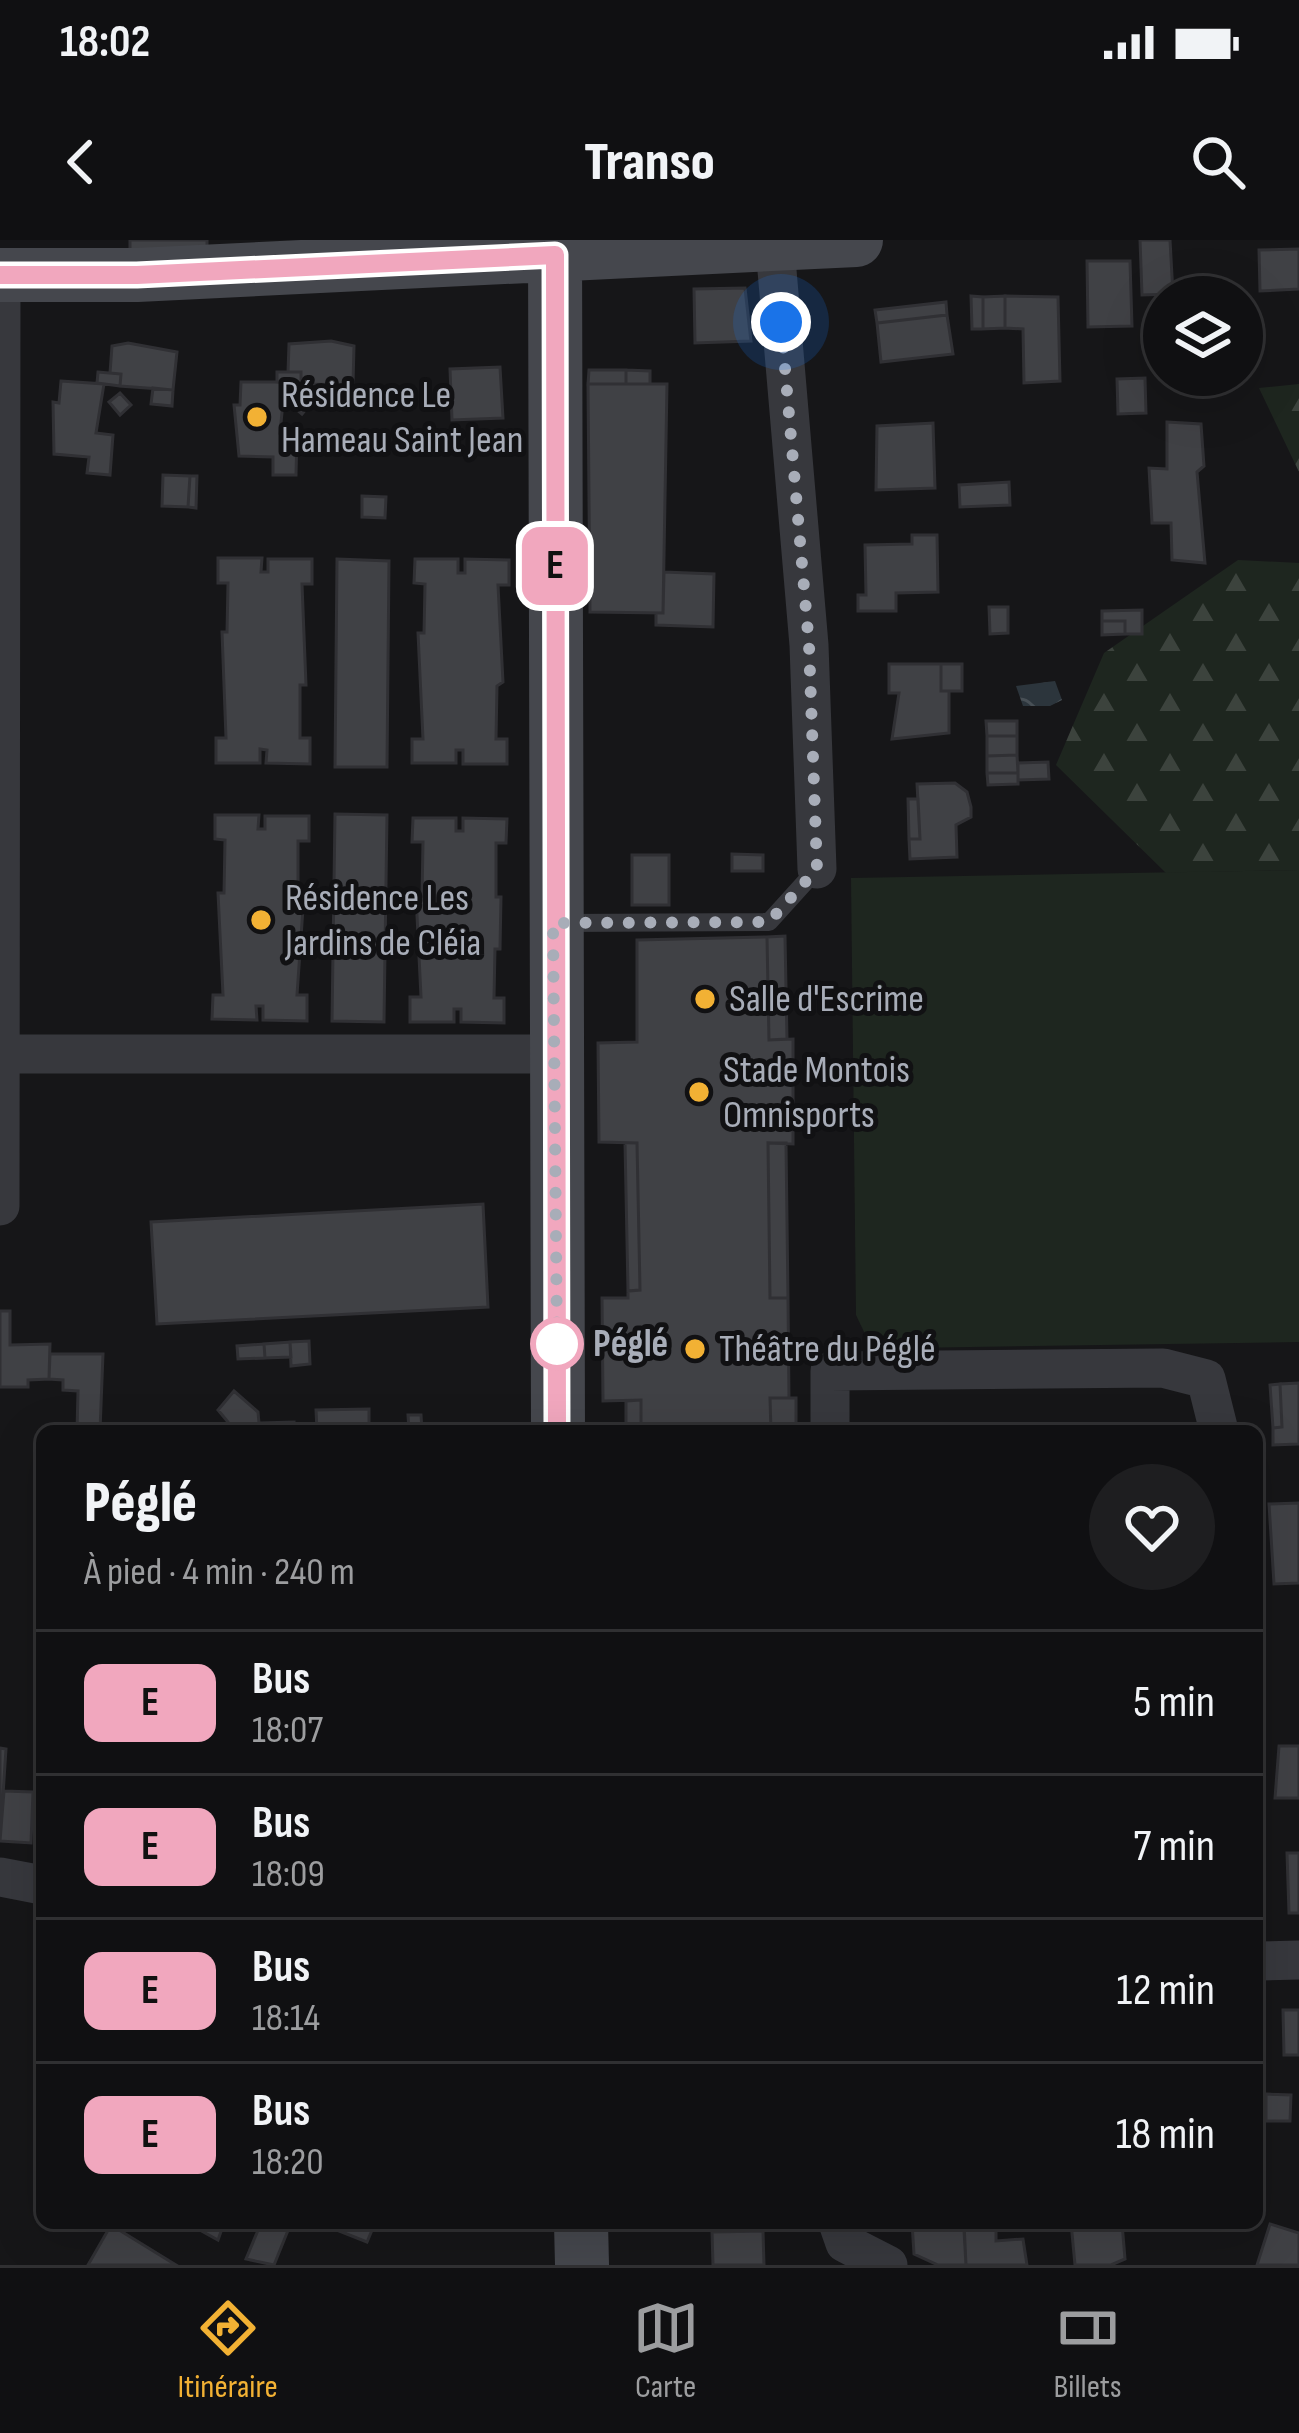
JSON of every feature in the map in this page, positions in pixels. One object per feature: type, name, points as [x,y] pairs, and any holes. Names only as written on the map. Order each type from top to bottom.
[{"type":"main road","points":[[1,275],[137,275],[555,248],[775,247],[856,240]]},
{"type":"main road","points":[[555,248],[557,1425]]},
{"type":"main road","points":[[581,2229],[582,2265]]},
{"type":"street","points":[[775,247],[809,645],[817,869]]},
{"type":"street","points":[[0,1206],[1,275]]},
{"type":"street","points":[[3,1054],[554,1054]]},
{"type":"street","points":[[830,1425],[830,1371],[1163,1368],[1206,1379],[1218,1425]]},
{"type":"street","points":[[0,1877],[36,1884]]},
{"type":"street","points":[[1263,1961],[1299,1960]]},
{"type":"street","points":[[840,2229],[845,2242],[873,2262]]},
{"type":"lane","points":[[553,923],[769,922],[817,869]]},
{"type":"green space","points":[[1299,384],[1299,472],[1263,396],[1263,388]]},
{"type":"green space","points":[[1238,560],[1299,563],[1299,870],[1166,873],[1056,765],[1104,653]]},
{"type":"green space","points":[[1299,870],[1299,1342],[907,1348],[865,1334],[856,1315],[851,878]]},
{"type":"water","points":[[1055,681],[1062,700],[1050,706],[1023,706],[1016,686]]},
{"type":"building","points":[[130,240],[207,240],[207,248],[130,251]]},
{"type":"building","points":[[1140,240],[1170,240],[1172,276],[1143,276],[1142,295]]},
{"type":"building","points":[[1299,249],[1299,289],[1263,291],[1259,250]]},
{"type":"building","points":[[1087,261],[1130,261],[1132,326],[1088,327]]},
{"type":"building","points":[[745,288],[751,341],[695,343],[694,289]]},
{"type":"building","points":[[971,296],[983,297],[983,329],[972,329]]},
{"type":"building","points":[[1005,296],[1058,297],[1060,381],[1024,383],[1023,329],[1005,328]]},
{"type":"building","points":[[1005,296],[1005,328],[983,329],[983,297]]},
{"type":"building","points":[[946,302],[947,315],[877,323],[875,310]]},
{"type":"building","points":[[947,315],[953,354],[881,362],[877,323]]},
{"type":"building","name":"Résidence Le Hameau Saint Jean","points":[[331,341],[354,346],[353,385],[301,384],[301,372],[288,372],[289,344]]},
{"type":"building","name":"Résidence Le Hameau Saint Jean","points":[[128,343],[177,352],[173,390],[120,386],[121,374],[110,373],[112,346]]},
{"type":"building","points":[[500,367],[503,418],[452,420],[450,369]]},
{"type":"building","points":[[589,370],[626,370],[626,384],[588,384]]},
{"type":"building","points":[[626,370],[650,371],[650,384],[626,384]]},
{"type":"building","points":[[98,372],[121,374],[120,386],[97,383]]},
{"type":"building","points":[[277,372],[301,372],[301,384],[277,382]]},
{"type":"building","points":[[1143,378],[1146,413],[1118,414],[1117,379]]},
{"type":"building","points":[[61,381],[104,384],[96,433],[113,435],[110,475],[87,473],[89,457],[54,454],[53,402],[59,403]]},
{"type":"building","name":"Résidence Le Hameau Saint Jean","points":[[241,382],[285,382],[280,433],[297,434],[296,475],[273,475],[273,457],[239,456],[234,405],[240,405]]},
{"type":"building","points":[[588,384],[667,384],[663,613],[590,612]]},
{"type":"building","points":[[333,385],[353,385],[353,400],[332,400]]},
{"type":"building","points":[[153,388],[173,390],[172,406],[151,404]]},
{"type":"building","points":[[298,392],[311,403],[302,414],[289,403]]},
{"type":"building","points":[[120,393],[131,405],[120,415],[109,402]]},
{"type":"building","points":[[1167,422],[1201,424],[1204,466],[1197,472],[1205,563],[1172,560],[1171,523],[1152,523],[1149,468],[1167,469]]},
{"type":"building","points":[[933,423],[935,488],[876,490],[877,426]]},
{"type":"building","points":[[163,475],[190,476],[188,507],[162,506]]},
{"type":"building","points":[[190,476],[197,476],[196,508],[188,507]]},
{"type":"building","points":[[1009,482],[1010,505],[960,507],[959,485]]},
{"type":"building","points":[[362,496],[386,497],[385,518],[362,517]]},
{"type":"building","points":[[912,535],[937,535],[938,592],[896,593],[896,611],[858,611],[858,595],[866,595],[865,545],[912,544]]},
{"type":"building","name":"Résidence Les Jardins de Cléia","points":[[218,558],[262,558],[261,572],[268,572],[268,559],[312,559],[312,584],[302,584],[306,685],[300,685],[300,738],[310,738],[310,764],[266,763],[267,750],[260,749],[260,763],[216,763],[216,738],[226,738],[222,632],[227,632],[228,583],[218,583]]},
{"type":"building","points":[[337,559],[389,561],[387,767],[335,767]]},
{"type":"building","name":"Résidence Les Jardins de Cléia","points":[[415,559],[458,559],[458,573],[465,573],[465,559],[509,560],[509,585],[498,585],[503,682],[497,686],[496,739],[507,739],[507,764],[463,764],[463,750],[456,750],[456,763],[412,763],[412,739],[423,739],[418,633],[424,633],[425,584],[414,583]]},
{"type":"building","points":[[664,572],[714,574],[713,627],[656,625],[656,613],[663,613]]},
{"type":"building","points":[[989,607],[1008,607],[1008,633],[990,634]]},
{"type":"building","points":[[1142,610],[1142,634],[1125,634],[1125,621],[1102,621],[1102,611]]},
{"type":"building","points":[[1102,621],[1125,621],[1125,634],[1102,635]]},
{"type":"building","points":[[889,664],[941,664],[941,691],[949,691],[949,733],[892,739],[899,693],[889,693]]},
{"type":"building","points":[[941,664],[962,664],[962,691],[941,691]]},
{"type":"building","points":[[986,721],[1017,721],[1017,736],[987,736]]},
{"type":"building","points":[[987,736],[1017,736],[1017,755],[987,756]]},
{"type":"building","points":[[1017,755],[1018,773],[987,773],[987,756]]},
{"type":"building","points":[[1048,762],[1049,779],[1018,780],[1018,763]]},
{"type":"building","points":[[987,773],[1018,773],[1018,784],[988,785]]},
{"type":"building","points":[[955,783],[967,792],[971,807],[971,817],[956,825],[957,857],[910,859],[909,839],[920,839],[917,784]]},
{"type":"building","points":[[908,799],[918,799],[920,839],[909,839]]},
{"type":"building","points":[[335,814],[387,815],[384,1022],[332,1021]]},
{"type":"building","name":"Résidence Les Jardins de Cléia","points":[[215,815],[259,815],[258,829],[265,829],[265,816],[309,816],[309,841],[298,841],[298,894],[304,894],[297,995],[307,995],[307,1021],[263,1020],[263,1006],[256,1006],[257,1020],[212,1019],[213,995],[223,995],[218,893],[224,893],[225,840],[215,839]]},
{"type":"building","name":"Résidence Les Jardins de Cléia","points":[[413,818],[456,818],[456,831],[463,831],[463,818],[507,819],[506,843],[496,843],[496,897],[501,897],[494,998],[504,998],[504,1023],[461,1022],[461,1009],[454,1009],[454,1022],[410,1022],[410,997],[421,997],[416,895],[422,896],[423,842],[412,842]]},
{"type":"building","points":[[732,854],[763,855],[763,871],[732,871]]},
{"type":"building","points":[[632,855],[669,855],[669,905],[632,905]]},
{"type":"building","points":[[785,936],[787,1039],[769,1040],[767,937]]},
{"type":"building","points":[[767,937],[769,1040],[793,1039],[793,1144],[768,1143],[770,1298],[788,1298],[789,1398],[770,1398],[771,1425],[641,1425],[641,1400],[603,1401],[602,1298],[628,1298],[628,1291],[640,1290],[637,1143],[599,1142],[598,1043],[637,1042],[637,940]]},
{"type":"building","points":[[625,1143],[637,1143],[640,1290],[628,1291]]},
{"type":"building","points":[[768,1143],[786,1143],[788,1298],[770,1298]]},
{"type":"building","points":[[483,1204],[488,1307],[157,1324],[151,1222]]},
{"type":"building","points":[[0,1311],[10,1311],[10,1345],[50,1344],[49,1379],[28,1380],[28,1387],[0,1387]]},
{"type":"building","points":[[309,1341],[310,1364],[291,1366],[290,1342]]},
{"type":"building","points":[[290,1342],[291,1357],[265,1358],[264,1344]]},
{"type":"building","points":[[264,1344],[265,1358],[238,1359],[237,1346]]},
{"type":"building","points":[[50,1354],[103,1354],[100,1425],[77,1425],[78,1391],[63,1390],[63,1380],[49,1379]]},
{"type":"building","points":[[1299,1383],[1299,1444],[1273,1445],[1273,1428],[1282,1427],[1280,1384]]},
{"type":"building","points":[[1280,1384],[1282,1427],[1273,1428],[1270,1385]]},
{"type":"building","points":[[234,1391],[258,1412],[259,1423],[294,1425],[228,1425],[218,1410]]},
{"type":"building","points":[[770,1398],[796,1398],[796,1425],[771,1425]]},
{"type":"building","points":[[641,1400],[641,1425],[626,1425],[626,1401]]},
{"type":"building","points":[[369,1409],[369,1425],[317,1425],[316,1410]]},
{"type":"building","points":[[408,1415],[421,1415],[422,1425],[409,1425]]},
{"type":"building","points":[[1299,1503],[1299,1583],[1274,1584],[1269,1504]]},
{"type":"building","points":[[1279,1746],[1299,1746],[1299,1798],[1275,1798]]},
{"type":"building","points":[[0,1748],[6,1749],[0,1841]]},
{"type":"building","points":[[4,1791],[33,1792],[31,1843],[0,1841]]},
{"type":"building","points":[[1287,1853],[1299,1853],[1299,1913],[1289,1913]]},
{"type":"building","points":[[1283,2010],[1299,2010],[1299,2055],[1284,2055]]},
{"type":"building","points":[[1266,2094],[1291,2095],[1290,2121],[1266,2121]]},
{"type":"building","points":[[1270,2224],[1299,2233],[1299,2265],[1257,2265]]},
{"type":"building","points":[[109,2229],[118,2229],[176,2265],[88,2265]]},
{"type":"building","points":[[198,2229],[222,2229],[218,2240]]},
{"type":"building","points":[[258,2229],[289,2229],[274,2265],[246,2259]]},
{"type":"building","points":[[334,2229],[372,2229],[367,2242]]},
{"type":"building","points":[[912,2229],[964,2229],[966,2265],[938,2265],[914,2254]]},
{"type":"building","points":[[996,2229],[996,2241],[1023,2239],[1027,2265],[966,2265],[964,2230]]},
{"type":"building","points":[[1072,2229],[1122,2229],[1125,2259],[1111,2265],[1075,2265]]},
{"type":"building","points":[[763,2231],[764,2265],[713,2265],[712,2232]]},
{"type":"bus line","name":"E","points":[[0,275],[137,275],[555,255],[557,1425]]},
{"type":"place","name":"Résidence Le Hameau Saint Jean","points":[[257,417]]},
{"type":"place","name":"Résidence Les Jardins de Cléia","points":[[261,920]]},
{"type":"place","name":"Salle d'Escrime","points":[[705,999]]},
{"type":"place","name":"Stade Montois Omnisports","points":[[699,1092]]},
{"type":"place","name":"Péglé","points":[[557,1344]]},
{"type":"place","name":"Théâtre du Péglé","points":[[695,1349]]},
{"type":"route","points":[[557,1344],[553,923],[769,922],[817,869],[809,645],[781,322]]}]
